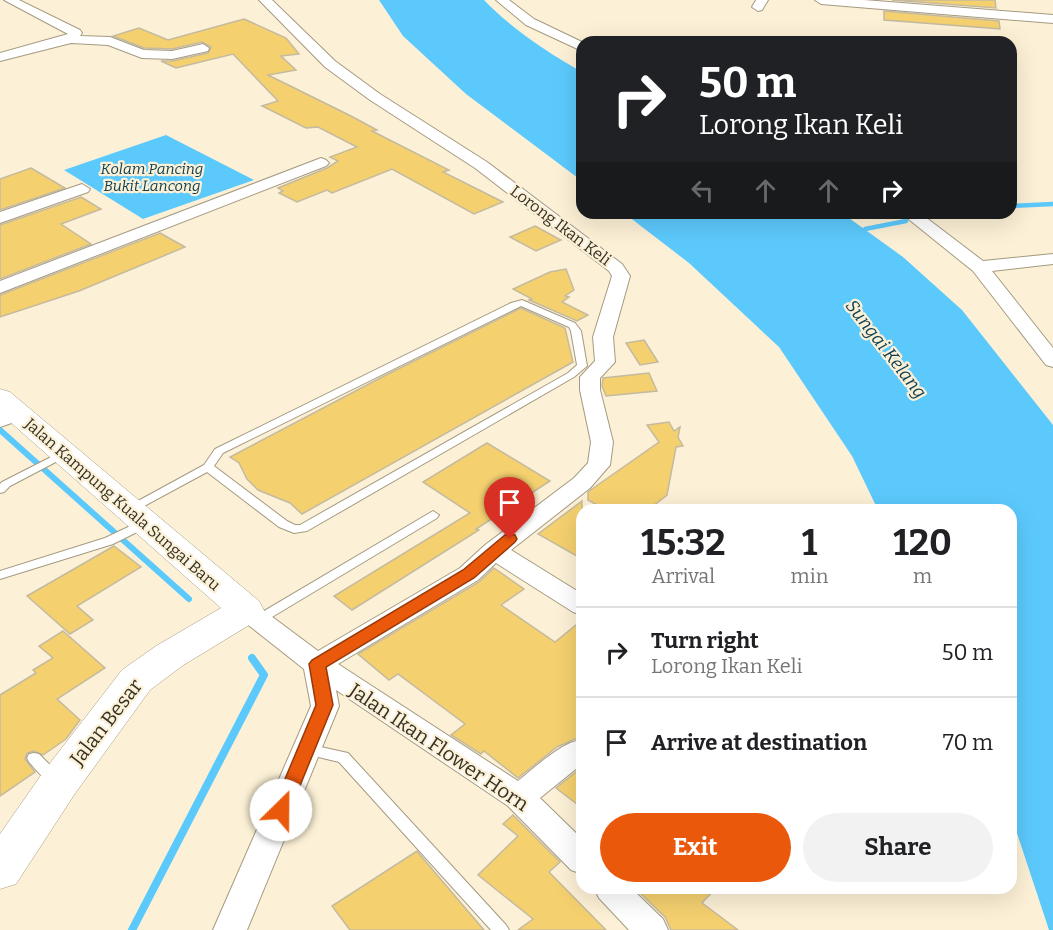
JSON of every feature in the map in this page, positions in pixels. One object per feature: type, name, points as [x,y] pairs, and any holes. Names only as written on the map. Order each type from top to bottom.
[{"type":"street","points":[[11,0],[76,33],[71,39]]},
{"type":"street","name":"Lorong Ikan Keli","points":[[265,0],[330,64],[375,97],[482,165],[616,268],[621,276],[603,337],[604,362],[590,376],[590,390],[602,442],[599,465],[582,483],[494,551],[469,574],[317,664]]},
{"type":"street","points":[[502,0],[530,22],[576,44]]},
{"type":"street","points":[[821,0],[1053,19]]},
{"type":"street","points":[[1019,16],[1020,30]]},
{"type":"street","points":[[0,57],[71,39],[110,41],[142,54],[172,55],[203,48]]},
{"type":"street","points":[[0,287],[321,163]]},
{"type":"street","points":[[0,218],[82,189]]},
{"type":"street","points":[[917,219],[980,267],[1053,361]]},
{"type":"street","points":[[0,274],[88,242]]},
{"type":"street","points":[[980,267],[1053,260]]},
{"type":"street","name":"Jalan Kampung Kuala Sungai Baru","points":[[5,413],[53,459],[132,525],[252,615]]},
{"type":"street","points":[[494,551],[576,602]]},
{"type":"street","points":[[230,930],[325,705],[317,664],[252,615]]},
{"type":"street","name":"Jalan Besar","points":[[0,870],[47,770],[136,680],[169,656],[252,615]]},
{"type":"street","name":"Jalan Ikan Flower Horn","points":[[317,664],[519,796],[576,854]]},
{"type":"street","points":[[519,796],[576,753]]},
{"type":"street","points":[[616,894],[651,930]]},
{"type":"lane","points":[[0,575],[132,525],[208,467],[219,451],[514,304],[522,303],[572,325],[576,331],[582,366],[571,375],[303,528],[294,530],[283,524],[208,467]]},
{"type":"lane","points":[[0,490],[6,484],[53,459]]},
{"type":"lane","points":[[252,615],[433,515]]},
{"type":"lane","points":[[307,749],[343,757],[501,930]]},
{"type":"water","points":[[379,0],[484,0],[530,39],[576,68],[576,176],[466,94],[403,36]]},
{"type":"water","name":"Kolam Pancing Bukit Lancong","points":[[166,135],[254,180],[143,219],[64,170]]},
{"type":"water","name":"Sungai Kelang","points":[[632,219],[850,219],[903,257],[962,310],[1053,425],[1053,930],[1049,930],[1017,833],[1017,504],[875,504],[852,456],[779,347],[689,263]]},
{"type":"building","points":[[892,0],[995,0],[996,8]]},
{"type":"building","points":[[884,11],[999,21],[1000,29],[884,20]]},
{"type":"building","points":[[244,19],[286,38],[299,54],[281,56],[296,70],[268,75],[377,130],[372,131],[449,170],[443,172],[503,202],[474,214],[392,169],[332,193],[327,190],[297,202],[279,193],[283,191],[278,188],[327,168],[338,161],[330,157],[357,147],[318,127],[306,128],[262,106],[278,101],[233,54],[176,68],[161,61],[172,61],[208,53],[211,47],[202,42],[172,49],[144,48],[113,36],[139,28],[168,40]]},
{"type":"building","points":[[31,168],[65,188],[0,210],[0,179]]},
{"type":"building","points":[[81,197],[101,209],[61,224],[91,244],[0,279],[0,225]]},
{"type":"building","points":[[535,226],[561,240],[536,251],[510,237]]},
{"type":"building","points":[[160,233],[185,247],[79,291],[0,317],[0,295]]},
{"type":"building","points":[[566,269],[574,290],[565,296],[569,297],[562,302],[588,315],[577,321],[529,300],[532,299],[513,289],[550,272]]},
{"type":"building","points":[[521,308],[565,328],[573,362],[302,514],[290,503],[258,490],[247,479],[239,463],[230,457],[384,376]]},
{"type":"building","points":[[644,340],[658,362],[640,365],[626,343]]},
{"type":"building","points":[[649,373],[657,391],[606,396],[602,386],[603,378]]},
{"type":"building","points":[[669,422],[674,431],[680,427],[678,437],[683,446],[676,447],[667,495],[656,504],[595,504],[588,500],[588,492],[659,442],[647,425]]},
{"type":"building","points":[[487,443],[550,481],[476,529],[479,530],[352,610],[334,596],[470,513],[423,482]]},
{"type":"building","points":[[576,506],[576,556],[538,534]]},
{"type":"building","points":[[114,546],[141,567],[77,606],[93,620],[70,634],[27,596]]},
{"type":"building","points":[[494,568],[524,589],[501,605],[555,642],[576,625],[576,739],[557,747],[518,778],[484,751],[481,754],[451,735],[465,724],[398,674],[389,680],[358,654],[479,582]]},
{"type":"building","points":[[63,631],[105,668],[57,699],[80,720],[66,739],[43,755],[34,751],[27,753],[25,759],[35,772],[0,796],[0,695],[36,673],[33,670],[53,658],[39,646]]},
{"type":"building","points":[[576,772],[576,803],[556,788]]},
{"type":"building","points":[[513,815],[560,862],[549,872],[606,930],[518,930],[533,919],[478,875],[518,836],[503,824]]},
{"type":"building","points":[[417,851],[484,930],[350,930],[332,906]]},
{"type":"building","points":[[641,894],[710,894],[702,903],[738,930],[671,930],[665,917]]},
{"type":"waterway","points":[[1017,206],[1053,204]]},
{"type":"waterway","points":[[865,229],[906,221]]},
{"type":"waterway","points":[[0,430],[189,599]]},
{"type":"waterway","points":[[132,930],[264,675],[252,658]]},
{"type":"route","points":[[281,810],[325,705],[317,664],[469,574],[510,539]]}]
